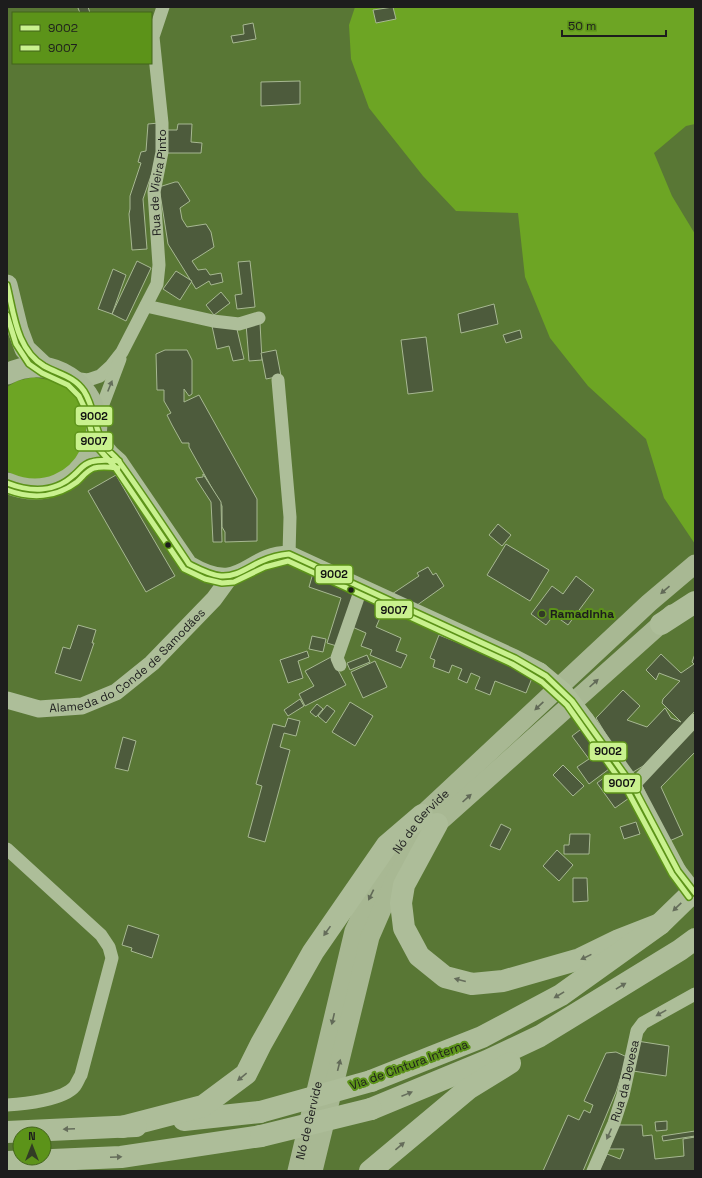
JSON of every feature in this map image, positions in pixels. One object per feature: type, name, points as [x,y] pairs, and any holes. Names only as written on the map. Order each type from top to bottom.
[{"type":"highway","points":[[661,624],[695,602]]},
{"type":"highway","points":[[430,820],[404,885],[401,903],[404,928],[419,956],[445,977],[472,984],[502,981],[580,960],[619,940],[660,924]]},
{"type":"highway","points":[[122,1127],[203,1106],[246,1074],[261,1044],[313,952],[387,845],[430,820]]},
{"type":"highway","name":"Via de Cintura Interna","points":[[7,1132],[122,1127],[260,1112],[371,1081],[482,1037],[554,998],[660,924],[695,891]]},
{"type":"highway","name":"Via de Cintura Interna","points":[[7,1162],[121,1157],[261,1136],[371,1109],[487,1061],[540,1036],[680,950],[695,939]]},
{"type":"highway","points":[[370,1171],[468,1089],[511,1062],[540,1036]]},
{"type":"main road","points":[[7,285],[18,330],[25,349],[43,366]]},
{"type":"main road","points":[[7,374],[19,368],[43,366],[54,369],[72,378],[84,390],[92,404],[97,424],[94,447],[85,464],[71,478],[53,488],[33,490],[11,496],[7,499]]},
{"type":"main road","points":[[7,483],[18,488],[33,490]]},
{"type":"main road","name":"Nó de Gervide","points":[[297,1171],[354,931],[383,870],[430,820],[649,604],[695,564]]},
{"type":"main road","name":"Nó de Gervide","points":[[313,1171],[370,937],[396,877],[416,846],[430,820],[661,624],[695,592]]},
{"type":"street","name":"Rua de Vieira Pinto","points":[[97,424],[118,368],[122,352],[157,284],[159,265],[154,192],[162,152],[162,130],[153,37],[163,7]]},
{"type":"street","points":[[146,306],[213,321],[239,324],[259,318]]},
{"type":"street","name":"Rua de Vieira Pinto","points":[[72,378],[88,380],[100,376],[122,352]]},
{"type":"street","points":[[278,380],[290,517],[290,554]]},
{"type":"street","points":[[97,424],[101,443],[110,454],[119,461],[189,564],[203,572],[215,576],[230,577],[270,558],[290,554],[527,663],[540,671],[564,691],[633,786],[678,871],[695,891]]},
{"type":"street","points":[[85,464],[102,460],[119,461]]},
{"type":"street","name":"Alameda do Conde de Samodães","points":[[7,700],[39,709],[82,706],[116,692],[152,663],[214,599],[230,577]]},
{"type":"street","points":[[340,665],[337,658],[362,586]]},
{"type":"street","points":[[633,786],[695,720]]},
{"type":"street","points":[[7,849],[100,935],[109,947],[112,958],[81,1075],[74,1087],[60,1096],[21,1104],[7,1105]]},
{"type":"street","name":"Rua da Devesa","points":[[593,1171],[614,1123],[623,1095],[637,1031],[642,1023],[695,994]]},
{"type":"green space","points":[[355,7],[695,7],[695,124],[686,126],[654,153],[672,196],[695,234],[695,544],[664,498],[646,439],[588,386],[550,338],[525,277],[518,213],[456,211],[423,176],[369,108],[351,59],[349,25]]},
{"type":"green space","points":[[34,377],[56,382],[75,396],[85,414],[86,434],[79,453],[67,469],[50,478],[29,480],[7,471],[7,387],[17,381]]},
{"type":"building","points":[[88,7],[90,12],[80,12],[78,8]]},
{"type":"building","points":[[393,7],[396,19],[376,23],[373,10]]},
{"type":"building","points":[[253,23],[256,39],[233,43],[231,36],[244,34],[243,25]]},
{"type":"building","points":[[300,81],[300,104],[261,106],[261,82]]},
{"type":"building","points":[[159,123],[158,150],[143,199],[147,249],[132,250],[129,214],[130,196],[141,163],[138,162],[141,152],[146,151],[148,124]]},
{"type":"building","points":[[178,124],[192,124],[191,142],[202,143],[201,153],[166,153],[166,130],[177,130]]},
{"type":"building","points":[[178,182],[190,201],[180,208],[182,219],[187,227],[206,224],[211,232],[214,247],[192,261],[198,270],[206,269],[210,275],[221,273],[223,282],[211,285],[209,281],[196,289],[168,244],[159,187]]},
{"type":"building","points":[[137,261],[151,268],[126,321],[112,314]]},
{"type":"building","points":[[250,261],[255,307],[237,309],[235,295],[242,294],[238,262]]},
{"type":"building","points":[[113,269],[126,275],[112,314],[98,309]]},
{"type":"building","points":[[176,271],[192,281],[180,300],[163,289]]},
{"type":"building","points":[[221,292],[230,303],[214,315],[206,305]]},
{"type":"building","points":[[494,304],[498,324],[461,333],[458,314]]},
{"type":"building","points":[[235,321],[244,359],[233,361],[229,346],[217,349],[212,326]]},
{"type":"building","points":[[260,323],[262,360],[249,361],[246,324]]},
{"type":"building","points":[[520,330],[522,338],[506,343],[503,335]]},
{"type":"building","points":[[426,337],[433,391],[408,394],[401,340]]},
{"type":"building","points":[[165,350],[187,350],[192,360],[192,394],[189,396],[184,389],[184,402],[199,395],[257,499],[257,541],[225,542],[225,532],[222,527],[222,506],[189,447],[189,443],[182,443],[167,415],[171,413],[164,401],[164,390],[157,390],[156,354]]},
{"type":"building","points":[[276,350],[281,376],[266,379],[261,353]]},
{"type":"building","points":[[203,474],[221,502],[222,542],[213,542],[211,502],[196,479],[203,477]]},
{"type":"building","points":[[116,475],[175,576],[146,592],[88,491]]},
{"type":"building","points":[[498,524],[511,535],[502,546],[489,535]]},
{"type":"building","points":[[506,544],[549,570],[530,601],[487,575]]},
{"type":"building","points":[[428,567],[433,575],[436,573],[444,586],[413,608],[389,596],[419,576],[417,573]]},
{"type":"building","points":[[313,573],[359,588],[340,647],[327,643],[341,598],[309,587]]},
{"type":"building","points":[[576,576],[594,590],[568,625],[554,615],[546,625],[531,614],[552,586],[563,594]]},
{"type":"building","points":[[363,594],[386,604],[376,627],[401,638],[396,651],[407,655],[401,668],[370,655],[372,650],[361,646],[366,633],[350,626]]},
{"type":"building","points":[[78,625],[96,630],[92,643],[94,643],[81,681],[55,673],[63,647],[70,649]]},
{"type":"building","points":[[439,635],[534,673],[526,693],[495,681],[490,695],[475,689],[480,677],[471,673],[467,683],[458,679],[462,669],[452,665],[449,673],[433,667],[435,660],[430,658]]},
{"type":"building","points":[[312,636],[326,639],[323,652],[309,649]]},
{"type":"building","points":[[307,651],[309,657],[298,661],[303,678],[288,683],[280,660]]},
{"type":"building","points":[[661,654],[681,673],[694,664],[692,662],[695,654],[695,711],[643,766],[630,774],[596,718],[623,690],[640,706],[627,720],[647,727],[665,708],[671,718],[681,722],[662,703],[663,699],[680,681],[659,673],[656,680],[646,670]]},
{"type":"building","points":[[367,655],[370,662],[350,670],[347,663]]},
{"type":"building","points":[[331,657],[346,685],[305,706],[299,694],[314,686],[305,671]]},
{"type":"building","points":[[375,661],[387,687],[363,698],[351,672]]},
{"type":"building","points":[[300,699],[304,706],[288,716],[284,710]]},
{"type":"building","points":[[350,702],[373,716],[355,746],[332,732]]},
{"type":"building","points":[[317,704],[323,709],[316,717],[310,712]]},
{"type":"building","points":[[327,705],[335,711],[326,723],[318,716]]},
{"type":"building","points":[[288,718],[300,721],[296,736],[284,733],[280,747],[290,750],[265,842],[248,837],[262,786],[256,784],[273,724],[285,727]]},
{"type":"building","points":[[695,723],[695,752],[661,787],[683,835],[667,842],[640,781]]},
{"type":"building","points":[[584,727],[613,766],[589,784],[577,767],[589,759],[572,736]]},
{"type":"building","points":[[123,737],[136,741],[128,771],[115,768]]},
{"type":"building","points":[[563,765],[584,786],[573,796],[553,775]]},
{"type":"building","points":[[613,771],[632,796],[615,808],[597,783]]},
{"type":"building","points":[[636,822],[640,834],[624,839],[620,827]]},
{"type":"building","points":[[501,824],[511,829],[500,850],[490,846]]},
{"type":"building","points":[[570,834],[590,834],[589,854],[564,854],[564,845],[569,845]]},
{"type":"building","points":[[557,850],[573,865],[559,881],[543,866]]},
{"type":"building","points":[[573,878],[587,878],[588,901],[573,902]]},
{"type":"building","points":[[128,925],[159,935],[152,958],[131,951],[132,948],[122,945]]},
{"type":"building","points":[[637,1041],[669,1046],[666,1076],[633,1071]]},
{"type":"building","points":[[616,1052],[627,1057],[616,1092],[583,1171],[543,1171],[568,1115],[579,1120],[584,1110],[590,1113],[593,1105],[584,1101],[606,1053]]},
{"type":"building","points":[[667,1121],[667,1130],[656,1131],[655,1122]]},
{"type":"building","points":[[618,1125],[642,1125],[643,1136],[652,1135],[655,1159],[684,1156],[683,1139],[695,1137],[695,1171],[599,1171],[607,1154],[620,1159],[624,1149],[609,1149]]},
{"type":"building","points":[[695,1131],[695,1136],[663,1141],[662,1136]]},
{"type":"transit line","name":"9002","points":[[7,285],[14,318],[27,350],[44,366],[76,382],[84,391],[88,398],[98,432],[104,445],[118,461],[146,500],[189,564],[205,572],[227,576],[242,571],[269,558],[289,554],[515,658],[546,676],[572,701],[633,786],[678,871],[695,893]]},
{"type":"transit line","name":"9007","points":[[7,315],[16,344],[29,364],[42,373],[68,385],[79,396],[87,413],[93,439],[98,448],[114,466],[184,569],[205,579],[222,583],[234,582],[265,567],[288,561],[512,664],[542,682],[567,705],[627,790],[672,874],[689,897]]},
{"type":"transit line","name":"9002","points":[[7,483],[24,488],[51,488],[67,481],[88,463],[101,460],[119,461]]},
{"type":"transit line","name":"9007","points":[[7,490],[34,496],[52,494],[69,487],[94,468],[118,468]]},
{"type":"place","name":"Ramadinha","points":[[542,614]]}]
